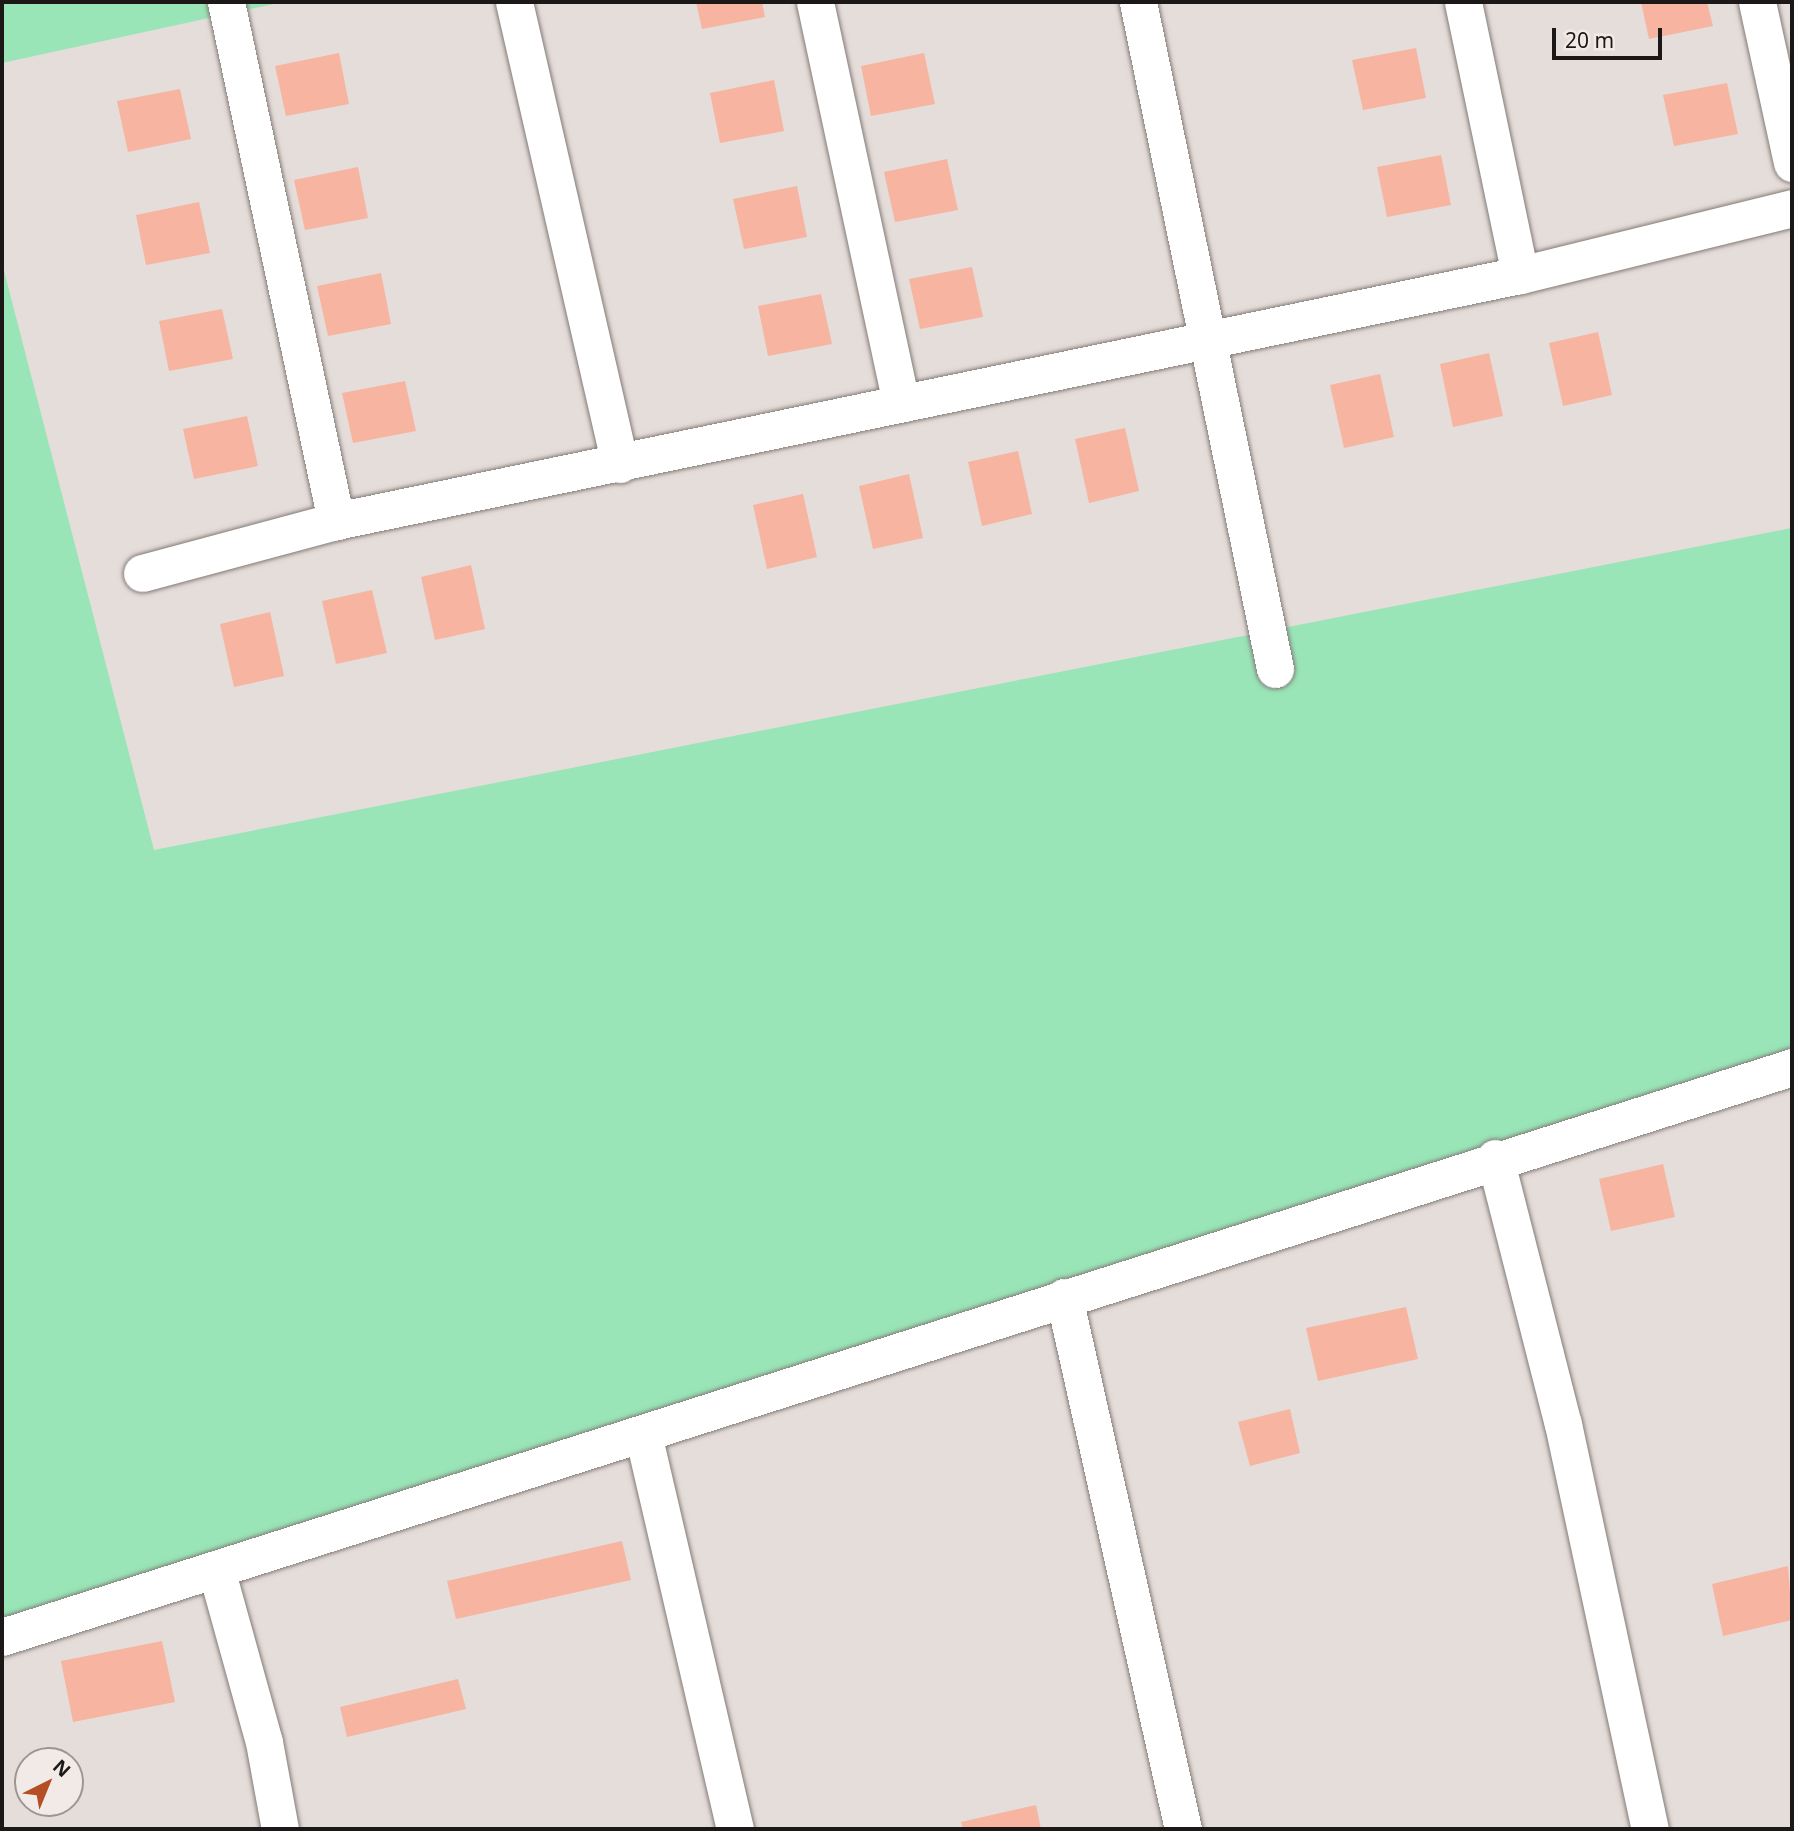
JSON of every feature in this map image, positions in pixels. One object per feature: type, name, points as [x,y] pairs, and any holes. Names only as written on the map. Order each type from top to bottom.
[{"type":"street","points":[[226,2],[336,521]]},
{"type":"street","points":[[514,2],[620,464]]},
{"type":"street","points":[[815,2],[901,402]]},
{"type":"street","points":[[1138,2],[1275,669]]},
{"type":"street","points":[[1463,2],[1520,275]]},
{"type":"street","points":[[1757,2],[1792,163]]},
{"type":"street","points":[[142,573],[336,521],[1520,275],[1792,208]]},
{"type":"street","points":[[2,1637],[1495,1158],[1792,1067]]},
{"type":"street","points":[[1495,1158],[1563,1424],[1650,1829]]},
{"type":"street","points":[[1064,1297],[1183,1829]]},
{"type":"street","points":[[643,1433],[735,1829]]},
{"type":"street","points":[[216,1569],[264,1742],[280,1829]]},
{"type":"green space","points":[[2,2],[283,2],[2,63]]},
{"type":"green space","points":[[2,263],[154,850],[1792,528],[1792,1061],[2,1633]]},
{"type":"building","points":[[696,2],[762,2],[765,17],[702,29]]},
{"type":"building","points":[[1641,2],[1707,2],[1713,26],[1649,39]]},
{"type":"building","points":[[1416,48],[1426,98],[1363,110],[1352,60]]},
{"type":"building","points":[[339,53],[349,104],[286,116],[275,66]]},
{"type":"building","points":[[924,53],[935,104],[871,116],[861,66]]},
{"type":"building","points":[[774,80],[784,131],[720,143],[710,93]]},
{"type":"building","points":[[1727,83],[1738,134],[1674,146],[1663,95]]},
{"type":"building","points":[[180,89],[191,139],[128,152],[117,101]]},
{"type":"building","points":[[1441,155],[1451,205],[1387,217],[1377,167]]},
{"type":"building","points":[[947,159],[958,210],[895,222],[884,172]]},
{"type":"building","points":[[358,167],[368,218],[305,230],[294,180]]},
{"type":"building","points":[[797,186],[807,237],[744,249],[733,199]]},
{"type":"building","points":[[199,202],[210,253],[146,265],[136,215]]},
{"type":"building","points":[[972,267],[983,317],[920,329],[909,279]]},
{"type":"building","points":[[381,273],[391,324],[328,336],[317,286]]},
{"type":"building","points":[[821,294],[832,344],[768,356],[758,306]]},
{"type":"building","points":[[222,309],[233,359],[169,371],[159,321]]},
{"type":"building","points":[[1598,332],[1612,395],[1563,406],[1549,343]]},
{"type":"building","points":[[1489,353],[1503,416],[1453,427],[1440,364]]},
{"type":"building","points":[[1380,374],[1394,437],[1344,448],[1330,385]]},
{"type":"building","points":[[405,381],[416,431],[353,443],[342,393]]},
{"type":"building","points":[[247,416],[258,466],[194,479],[183,429]]},
{"type":"building","points":[[1125,428],[1139,491],[1089,503],[1075,439]]},
{"type":"building","points":[[1018,451],[1032,514],[982,526],[968,462]]},
{"type":"building","points":[[909,474],[923,538],[873,549],[859,486]]},
{"type":"building","points":[[803,494],[817,557],[767,569],[753,505]]},
{"type":"building","points":[[471,565],[485,629],[435,640],[421,577]]},
{"type":"building","points":[[372,590],[387,653],[336,664],[322,601]]},
{"type":"building","points":[[270,612],[284,676],[234,687],[220,624]]},
{"type":"building","points":[[1663,1164],[1675,1217],[1611,1231],[1599,1179]]},
{"type":"building","points":[[1406,1307],[1418,1359],[1318,1381],[1306,1328]]},
{"type":"building","points":[[1290,1409],[1300,1453],[1250,1466],[1238,1422]]},
{"type":"building","points":[[622,1541],[631,1580],[456,1619],[447,1581]]},
{"type":"building","points":[[1788,1566],[1792,1620],[1723,1636],[1712,1584]]},
{"type":"building","points":[[162,1641],[175,1702],[73,1722],[61,1661]]},
{"type":"building","points":[[458,1679],[466,1709],[347,1737],[340,1707]]},
{"type":"building","points":[[1036,1805],[1041,1829],[963,1829],[961,1822]]}]
